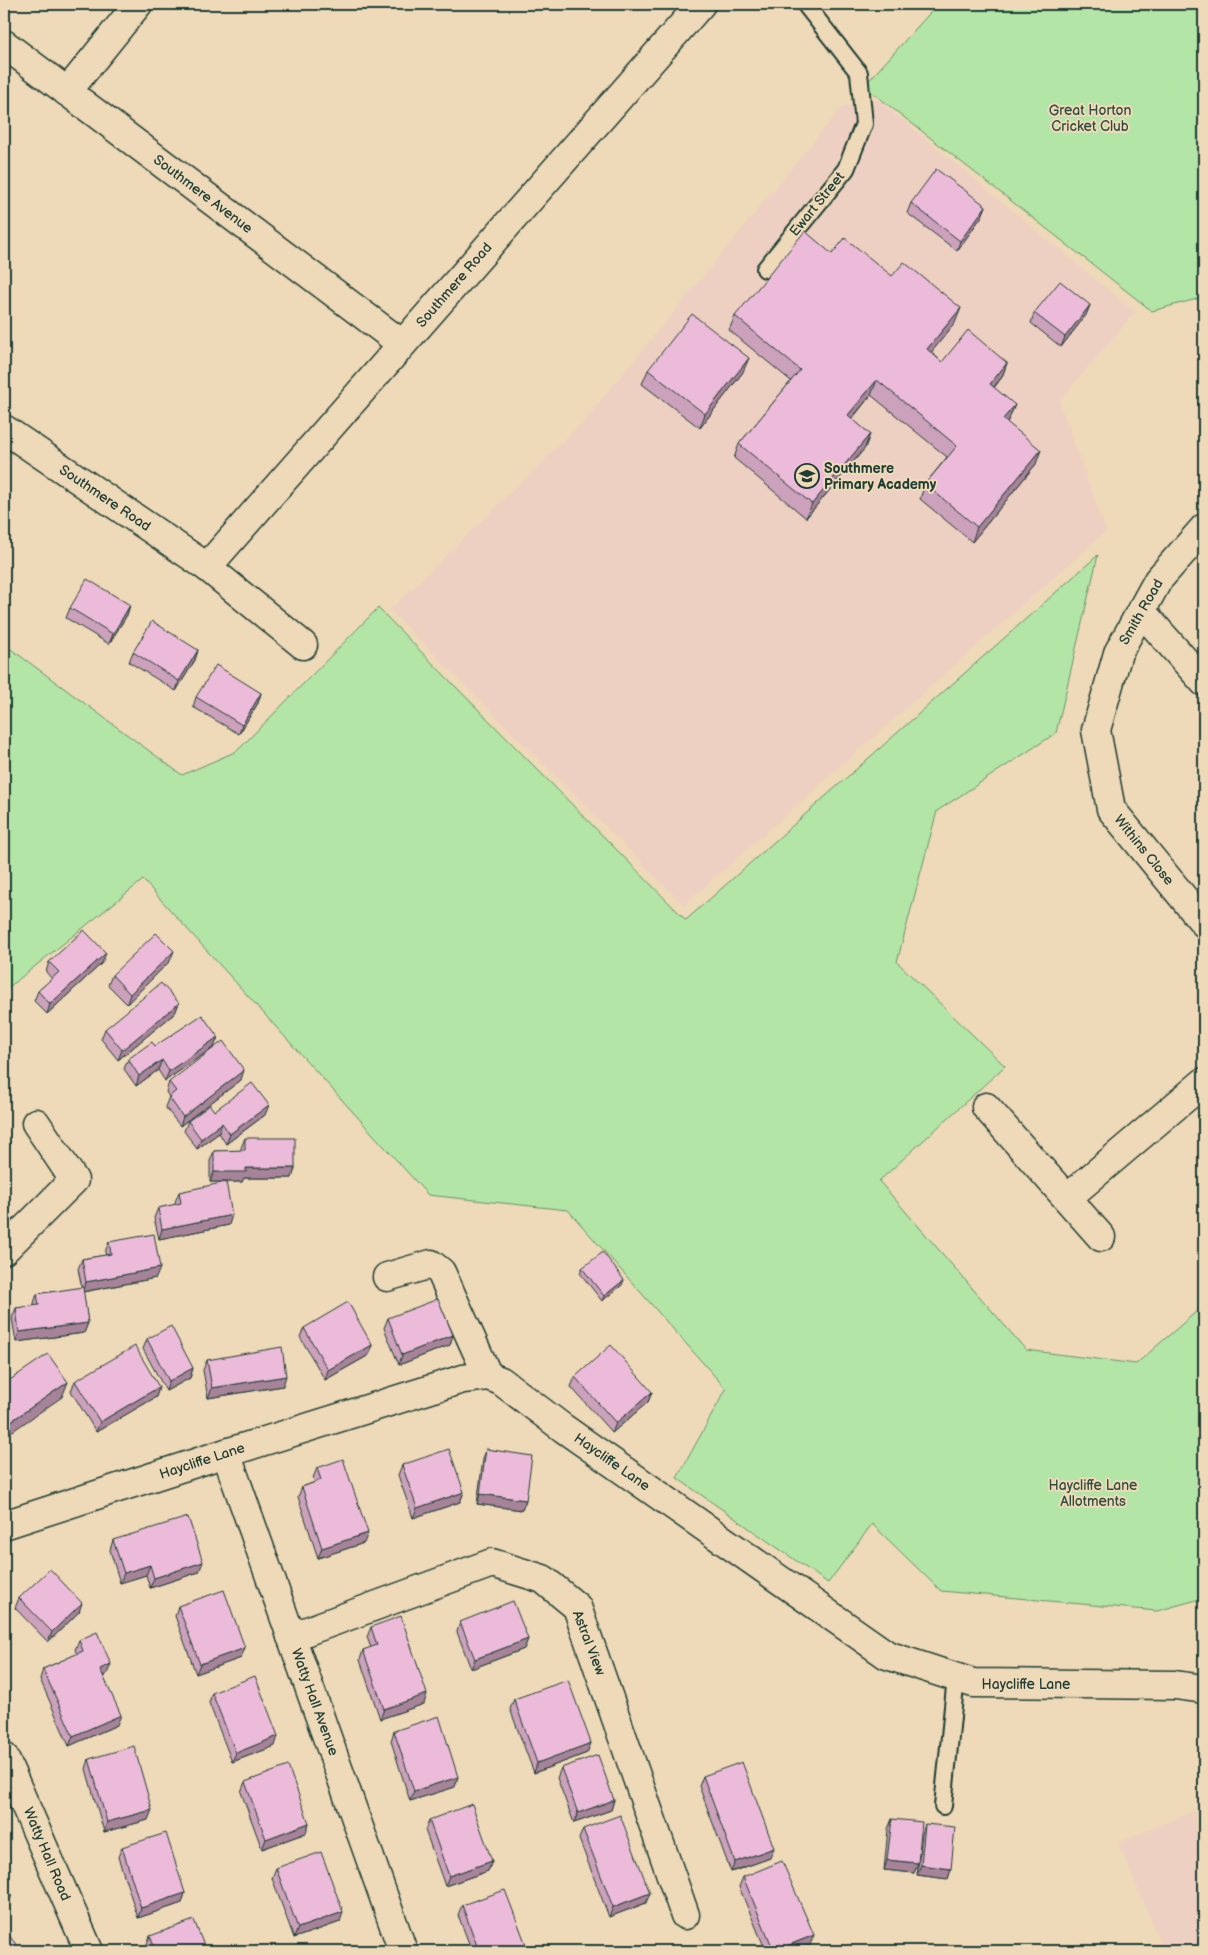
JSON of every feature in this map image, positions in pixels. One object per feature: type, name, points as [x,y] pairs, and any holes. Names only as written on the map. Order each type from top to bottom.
[{"type":"street","points":[[67,92],[138,4]]},
{"type":"street","name":"Southmere Road","points":[[206,567],[701,4]]},
{"type":"street","name":"Southmere Avenue","points":[[4,44],[402,344]]},
{"type":"street","name":"Southmere Road","points":[[4,429],[206,567],[303,645]]},
{"type":"street","name":"Smith Road","points":[[1118,653],[1158,580],[1204,528]]},
{"type":"street","points":[[1141,611],[1204,682]]},
{"type":"street","name":"Withins Close","points":[[1118,653],[1096,730],[1111,809],[1204,923]]},
{"type":"street","points":[[1066,1198],[1204,1082]]},
{"type":"street","points":[[986,1107],[1101,1237]]},
{"type":"street","points":[[4,1250],[74,1180],[36,1123]]},
{"type":"street","points":[[388,1277],[431,1264],[441,1272],[488,1376]]},
{"type":"street","name":"Haycliffe Lane","points":[[4,1525],[463,1379],[488,1376],[501,1381],[563,1428],[886,1655],[972,1683],[1174,1685],[1204,1689]]},
{"type":"street","name":"Watty Hall Avenue","points":[[226,1453],[403,1951]]},
{"type":"street","name":"Astral View","points":[[291,1637],[492,1563],[543,1579],[577,1607],[685,1915]]},
{"type":"street","name":"Watty Hall Road","points":[[4,1757],[89,1951]]},
{"type":"lane","name":"Ewart Street","points":[[766,268],[846,169],[864,124],[859,73],[806,4]]},
{"type":"lane","points":[[943,1806],[956,1678]]},
{"type":"shaded area","name":"Southmere Primary Academy","points":[[877,99],[1135,312],[1059,401],[1106,531],[684,905],[390,610],[584,421],[842,107]]},
{"type":"shaded area","points":[[1204,1807],[1204,1951],[1164,1951],[1118,1843]]},
{"type":"green space","name":"Great Horton Cricket Club","points":[[938,4],[1204,4],[1204,297],[1152,311],[864,86]]},
{"type":"green space","name":"Haycliffe Lane Allotments","points":[[1098,555],[1056,733],[937,811],[897,962],[1005,1066],[879,1181],[1026,1350],[1136,1364],[1204,1305],[1204,1598],[1157,1611],[941,1591],[872,1524],[828,1583],[677,1478],[726,1389],[568,1210],[428,1195],[143,880],[4,991],[4,644],[182,775],[237,751],[378,608],[686,920]]},
{"type":"building","points":[[936,169],[986,206],[960,241],[911,203]]},
{"type":"building","points":[[805,231],[832,254],[845,238],[892,276],[904,262],[961,308],[927,349],[942,362],[968,330],[1007,363],[990,384],[1015,405],[1003,419],[1041,450],[977,527],[925,484],[957,446],[877,380],[848,415],[870,434],[812,504],[739,444],[800,370],[735,316]]},
{"type":"building","points":[[1060,281],[1090,305],[1065,337],[1034,313]]},
{"type":"building","points":[[692,314],[749,358],[705,414],[648,370]]},
{"type":"building","points":[[87,579],[130,605],[113,634],[70,608]]},
{"type":"building","points":[[152,621],[198,650],[179,681],[133,652]]},
{"type":"building","points":[[216,665],[261,693],[242,725],[196,697]]},
{"type":"building","points":[[84,930],[106,953],[50,1004],[38,991],[59,972],[49,962]]},
{"type":"building","points":[[156,933],[174,951],[130,994],[112,975]]},
{"type":"building","points":[[161,983],[179,1003],[122,1050],[105,1029]]},
{"type":"building","points":[[202,1015],[218,1037],[169,1071],[162,1060],[139,1076],[128,1059],[152,1042],[155,1046]]},
{"type":"building","points":[[223,1041],[244,1070],[183,1117],[169,1097],[176,1091],[169,1082]]},
{"type":"building","points":[[252,1083],[269,1105],[230,1134],[222,1123],[201,1139],[188,1121],[210,1105],[214,1111]]},
{"type":"building","points":[[245,1138],[295,1138],[295,1168],[246,1168],[246,1172],[214,1172],[214,1151],[245,1150]]},
{"type":"building","points":[[226,1182],[232,1215],[162,1229],[158,1208],[181,1203],[179,1192]]},
{"type":"building","points":[[154,1234],[160,1268],[86,1282],[82,1259],[111,1254],[109,1242]]},
{"type":"building","points":[[603,1252],[624,1280],[604,1296],[582,1268]]},
{"type":"building","points":[[83,1287],[88,1323],[19,1332],[16,1308],[39,1305],[37,1294]]},
{"type":"building","points":[[438,1299],[453,1335],[402,1355],[388,1318]]},
{"type":"building","points":[[348,1302],[372,1345],[328,1370],[304,1328]]},
{"type":"building","points":[[171,1326],[193,1368],[169,1381],[147,1339]]},
{"type":"building","points":[[611,1345],[652,1392],[616,1423],[575,1377]]},
{"type":"building","points":[[135,1346],[159,1387],[100,1422],[75,1381]]},
{"type":"building","points":[[282,1347],[286,1376],[212,1388],[207,1360]]},
{"type":"building","points":[[48,1354],[68,1382],[4,1426],[4,1384]]},
{"type":"building","points":[[449,1449],[464,1492],[417,1508],[402,1465]]},
{"type":"building","points":[[486,1449],[532,1456],[526,1500],[480,1494]]},
{"type":"building","points":[[343,1459],[368,1533],[322,1548],[302,1487],[321,1480],[317,1468]]},
{"type":"building","points":[[188,1517],[203,1562],[154,1578],[150,1565],[124,1573],[113,1540]]},
{"type":"building","points":[[50,1569],[82,1603],[52,1632],[19,1598]]},
{"type":"building","points":[[224,1590],[245,1648],[200,1664],[178,1606]]},
{"type":"building","points":[[513,1601],[528,1639],[475,1659],[460,1622]]},
{"type":"building","points":[[401,1616],[427,1694],[384,1709],[363,1650],[377,1645],[371,1627]]},
{"type":"building","points":[[97,1632],[111,1664],[100,1669],[121,1715],[73,1736],[43,1669],[83,1651],[79,1640]]},
{"type":"building","points":[[255,1676],[278,1736],[236,1753],[212,1693]]},
{"type":"building","points":[[568,1680],[591,1743],[537,1763],[514,1699]]},
{"type":"building","points":[[439,1716],[458,1777],[414,1791],[394,1731]]},
{"type":"building","points":[[134,1746],[152,1810],[107,1822],[89,1759]]},
{"type":"building","points":[[598,1755],[614,1800],[578,1813],[561,1768]]},
{"type":"building","points":[[742,1762],[774,1848],[735,1862],[703,1776]]},
{"type":"building","points":[[288,1766],[309,1823],[266,1839],[245,1782]]},
{"type":"building","points":[[472,1804],[492,1861],[449,1876],[429,1820]]},
{"type":"building","points":[[620,1815],[650,1893],[613,1907],[583,1829]]},
{"type":"building","points":[[892,1819],[922,1822],[918,1863],[887,1860]]},
{"type":"building","points":[[925,1824],[955,1827],[951,1869],[921,1865]]},
{"type":"building","points":[[166,1833],[185,1893],[141,1908],[122,1847]]},
{"type":"building","points":[[321,1852],[343,1912],[298,1928],[276,1868]]},
{"type":"building","points":[[782,1861],[814,1935],[774,1951],[743,1877]]},
{"type":"building","points":[[4,1882],[12,1895],[4,1900]]},
{"type":"building","points":[[505,1890],[528,1950],[479,1951],[462,1905]]},
{"type":"building","points":[[194,1920],[206,1951],[156,1951],[150,1936]]},
{"type":"building","points":[[5,1930],[21,1951],[4,1951]]},
{"type":"place","name":"Southmere Primary Academy","points":[[807,476]]}]
